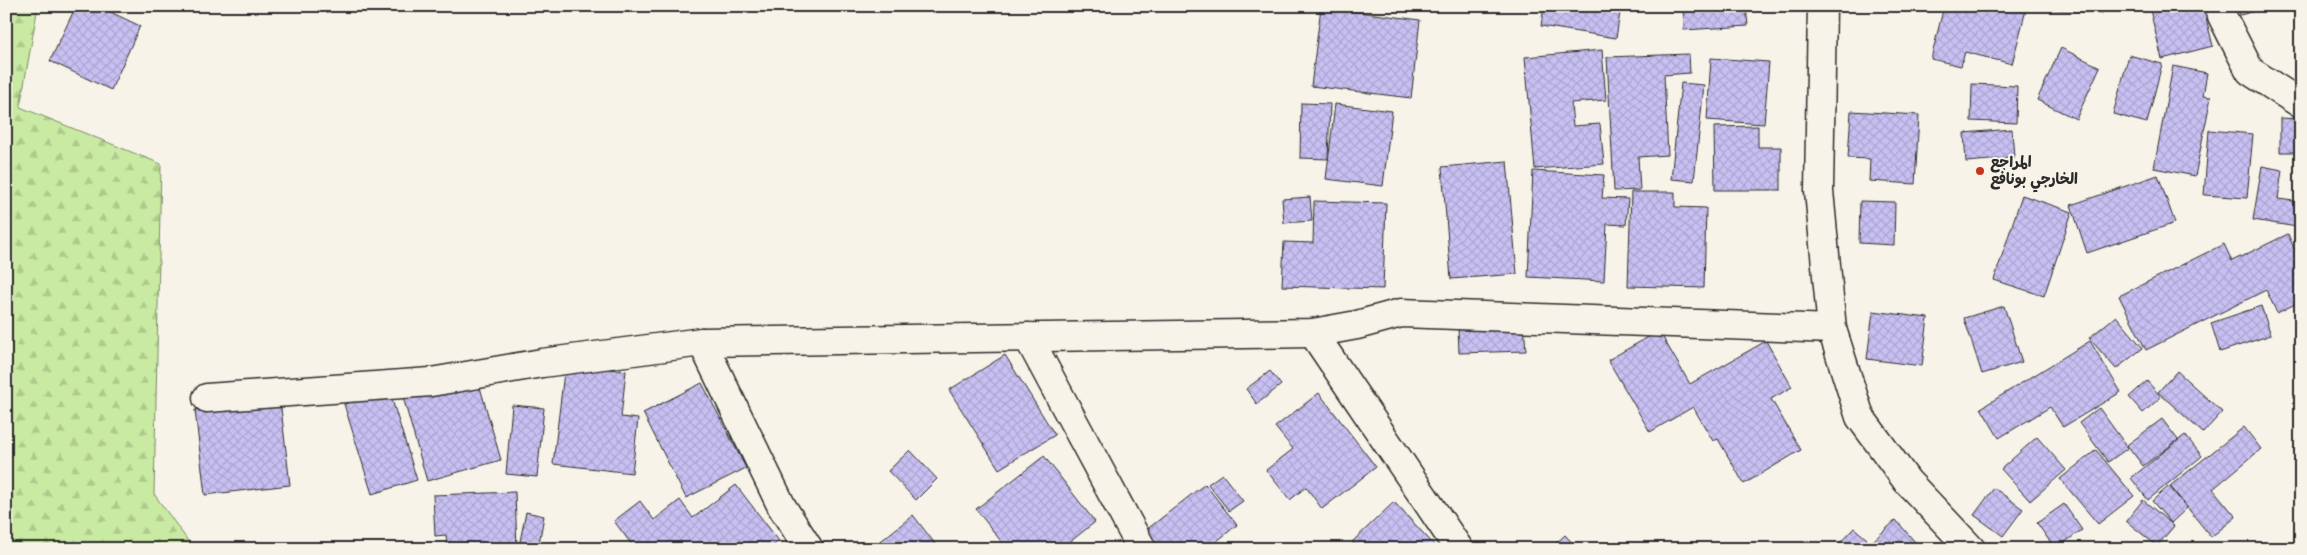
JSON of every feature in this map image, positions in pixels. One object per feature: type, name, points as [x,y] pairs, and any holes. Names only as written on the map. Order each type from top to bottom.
[{"type":"street","points":[[1822,6],[1819,191],[1832,329],[1860,417],[1907,481],[1971,549]]},
{"type":"street","points":[[2220,6],[2222,16],[2250,71],[2301,104]]},
{"type":"street","points":[[207,398],[431,382],[542,363],[702,342],[1313,333],[1357,325],[1401,313],[1832,329]]},
{"type":"street","points":[[1313,333],[1459,549]]},
{"type":"street","points":[[1028,338],[1142,549]]},
{"type":"street","points":[[702,342],[782,507],[809,549]]},
{"type":"green space","points":[[6,6],[38,6],[20,107],[161,164],[154,494],[194,549],[6,549]]},
{"type":"building","points":[[76,6],[98,6],[140,26],[111,90],[50,61]]},
{"type":"building","points":[[1544,6],[1621,6],[1616,38],[1541,26]]},
{"type":"building","points":[[1683,6],[1746,6],[1748,26],[1684,30]]},
{"type":"building","points":[[1944,6],[2027,6],[2012,64],[1965,52],[1961,66],[1931,59]]},
{"type":"building","points":[[2038,6],[2102,6],[2102,13],[2038,9]]},
{"type":"building","points":[[2149,6],[2203,6],[2213,46],[2162,59]]},
{"type":"building","points":[[2238,6],[2267,6],[2267,8],[2240,15]]},
{"type":"building","points":[[1321,7],[1420,20],[1411,98],[1311,86]]},
{"type":"building","points":[[2061,48],[2100,67],[2076,119],[2037,100]]},
{"type":"building","points":[[1602,50],[1606,100],[1571,103],[1573,126],[1600,124],[1604,164],[1535,169],[1525,57]]},
{"type":"building","points":[[1689,54],[1690,73],[1664,75],[1668,155],[1638,157],[1640,190],[1614,191],[1607,57]]},
{"type":"building","points":[[2129,55],[2162,64],[2147,123],[2113,114]]},
{"type":"building","points":[[1711,58],[1769,62],[1764,124],[1707,120]]},
{"type":"building","points":[[2173,66],[2207,73],[2203,96],[2211,97],[2195,176],[2154,168]]},
{"type":"building","points":[[1681,83],[1704,85],[1694,181],[1671,179]]},
{"type":"building","points":[[1972,84],[2017,86],[2016,123],[1971,121]]},
{"type":"building","points":[[1301,103],[1330,104],[1328,159],[1300,158]]},
{"type":"building","points":[[1335,104],[1392,111],[1383,186],[1326,179]]},
{"type":"building","points":[[1851,111],[1919,115],[1915,184],[1869,181],[1870,159],[1848,158]]},
{"type":"building","points":[[2280,118],[2301,119],[2301,152],[2280,152]]},
{"type":"building","points":[[1758,126],[1758,147],[1781,147],[1781,190],[1715,190],[1714,127]]},
{"type":"building","points":[[2012,129],[2014,158],[1966,162],[1964,133]]},
{"type":"building","points":[[2209,130],[2253,134],[2247,198],[2204,195]]},
{"type":"building","points":[[1507,161],[1517,274],[1451,279],[1442,167]]},
{"type":"building","points":[[2262,166],[2282,170],[2278,199],[2301,202],[2297,227],[2253,220]]},
{"type":"building","points":[[1533,171],[1604,175],[1602,198],[1628,199],[1626,225],[1607,224],[1604,281],[1528,277]]},
{"type":"building","points":[[2158,175],[2175,223],[2087,253],[2071,205]]},
{"type":"building","points":[[1631,192],[1675,192],[1675,207],[1706,208],[1704,288],[1628,286]]},
{"type":"building","points":[[2022,195],[2072,212],[2044,296],[1994,280]]},
{"type":"building","points":[[1310,197],[1312,221],[1284,223],[1282,199]]},
{"type":"building","points":[[1314,201],[1386,203],[1383,289],[1282,286],[1284,242],[1313,243]]},
{"type":"building","points":[[1860,201],[1895,202],[1894,245],[1859,243]]},
{"type":"building","points":[[2288,234],[2301,265],[2301,301],[2277,313],[2266,290],[2146,350],[2119,296],[2224,244],[2232,261]]},
{"type":"building","points":[[2004,306],[2022,362],[1982,374],[1964,318]]},
{"type":"building","points":[[2261,306],[2271,335],[2220,352],[2211,323]]},
{"type":"building","points":[[1873,311],[1928,318],[1922,366],[1867,359]]},
{"type":"building","points":[[2116,316],[2143,348],[2116,369],[2089,338]]},
{"type":"building","points":[[1524,324],[1526,351],[1459,353],[1458,327]]},
{"type":"building","points":[[1659,331],[1690,384],[1766,341],[1792,387],[1771,399],[1801,450],[1744,484],[1718,439],[1713,441],[1693,407],[1650,432],[1608,360]]},
{"type":"building","points":[[2090,341],[2121,392],[2063,427],[2050,407],[1999,438],[1981,408]]},
{"type":"building","points":[[1005,355],[1055,435],[999,469],[949,390]]},
{"type":"building","points":[[565,364],[626,371],[621,417],[638,419],[632,473],[553,464]]},
{"type":"building","points":[[1270,371],[1281,385],[1257,404],[1246,389]]},
{"type":"building","points":[[2177,371],[2222,412],[2203,433],[2158,392]]},
{"type":"building","points":[[477,377],[501,460],[427,481],[403,397]]},
{"type":"building","points":[[2147,381],[2161,397],[2143,413],[2129,397]]},
{"type":"building","points":[[702,383],[746,468],[686,498],[643,413]]},
{"type":"building","points":[[389,390],[417,480],[372,494],[344,404]]},
{"type":"building","points":[[1319,393],[1376,467],[1322,509],[1306,487],[1290,500],[1266,470],[1293,449],[1275,427]]},
{"type":"building","points":[[280,400],[290,485],[205,495],[195,410]]},
{"type":"building","points":[[512,405],[544,408],[537,477],[506,474]]},
{"type":"building","points":[[2099,408],[2128,448],[2108,462],[2079,423]]},
{"type":"building","points":[[2162,419],[2178,440],[2143,466],[2127,445]]},
{"type":"building","points":[[2244,427],[2261,449],[2213,489],[2236,517],[2211,537],[2170,486]]},
{"type":"building","points":[[2185,435],[2202,456],[2148,500],[2131,478]]},
{"type":"building","points":[[2037,437],[2066,470],[2030,501],[2001,469]]},
{"type":"building","points":[[910,450],[937,479],[916,500],[888,471]]},
{"type":"building","points":[[2096,450],[2134,496],[2098,524],[2060,479]]},
{"type":"building","points":[[1044,456],[1095,522],[1061,549],[1007,549],[976,509]]},
{"type":"building","points":[[1222,474],[1243,501],[1229,511],[1208,484]]},
{"type":"building","points":[[1205,484],[1237,525],[1207,549],[1153,549],[1141,534]]},
{"type":"building","points":[[736,485],[779,541],[769,549],[654,549],[650,543],[643,549],[635,549],[614,521],[640,501],[654,520],[680,500],[693,518]]},
{"type":"building","points":[[2169,486],[2187,508],[2171,523],[2152,501]]},
{"type":"building","points":[[1994,488],[2023,509],[2003,536],[1974,515]]},
{"type":"building","points":[[515,492],[517,549],[447,549],[446,535],[435,536],[433,495]]},
{"type":"building","points":[[2143,500],[2174,526],[2157,546],[2126,521]]},
{"type":"building","points":[[1394,502],[1438,549],[1359,549],[1352,542]]},
{"type":"building","points":[[2064,504],[2082,530],[2055,549],[2037,523]]},
{"type":"building","points":[[526,512],[544,516],[538,549],[519,546]]},
{"type":"building","points":[[913,515],[939,549],[871,549]]},
{"type":"building","points":[[1896,520],[1921,549],[1864,549]]},
{"type":"building","points":[[1854,528],[1867,539],[1857,549],[1834,549]]},
{"type":"building","points":[[1565,535],[1578,549],[1550,549]]},
{"type":"place","name":"المراجع الخارجي بونافع","points":[[1980,171]]}]
